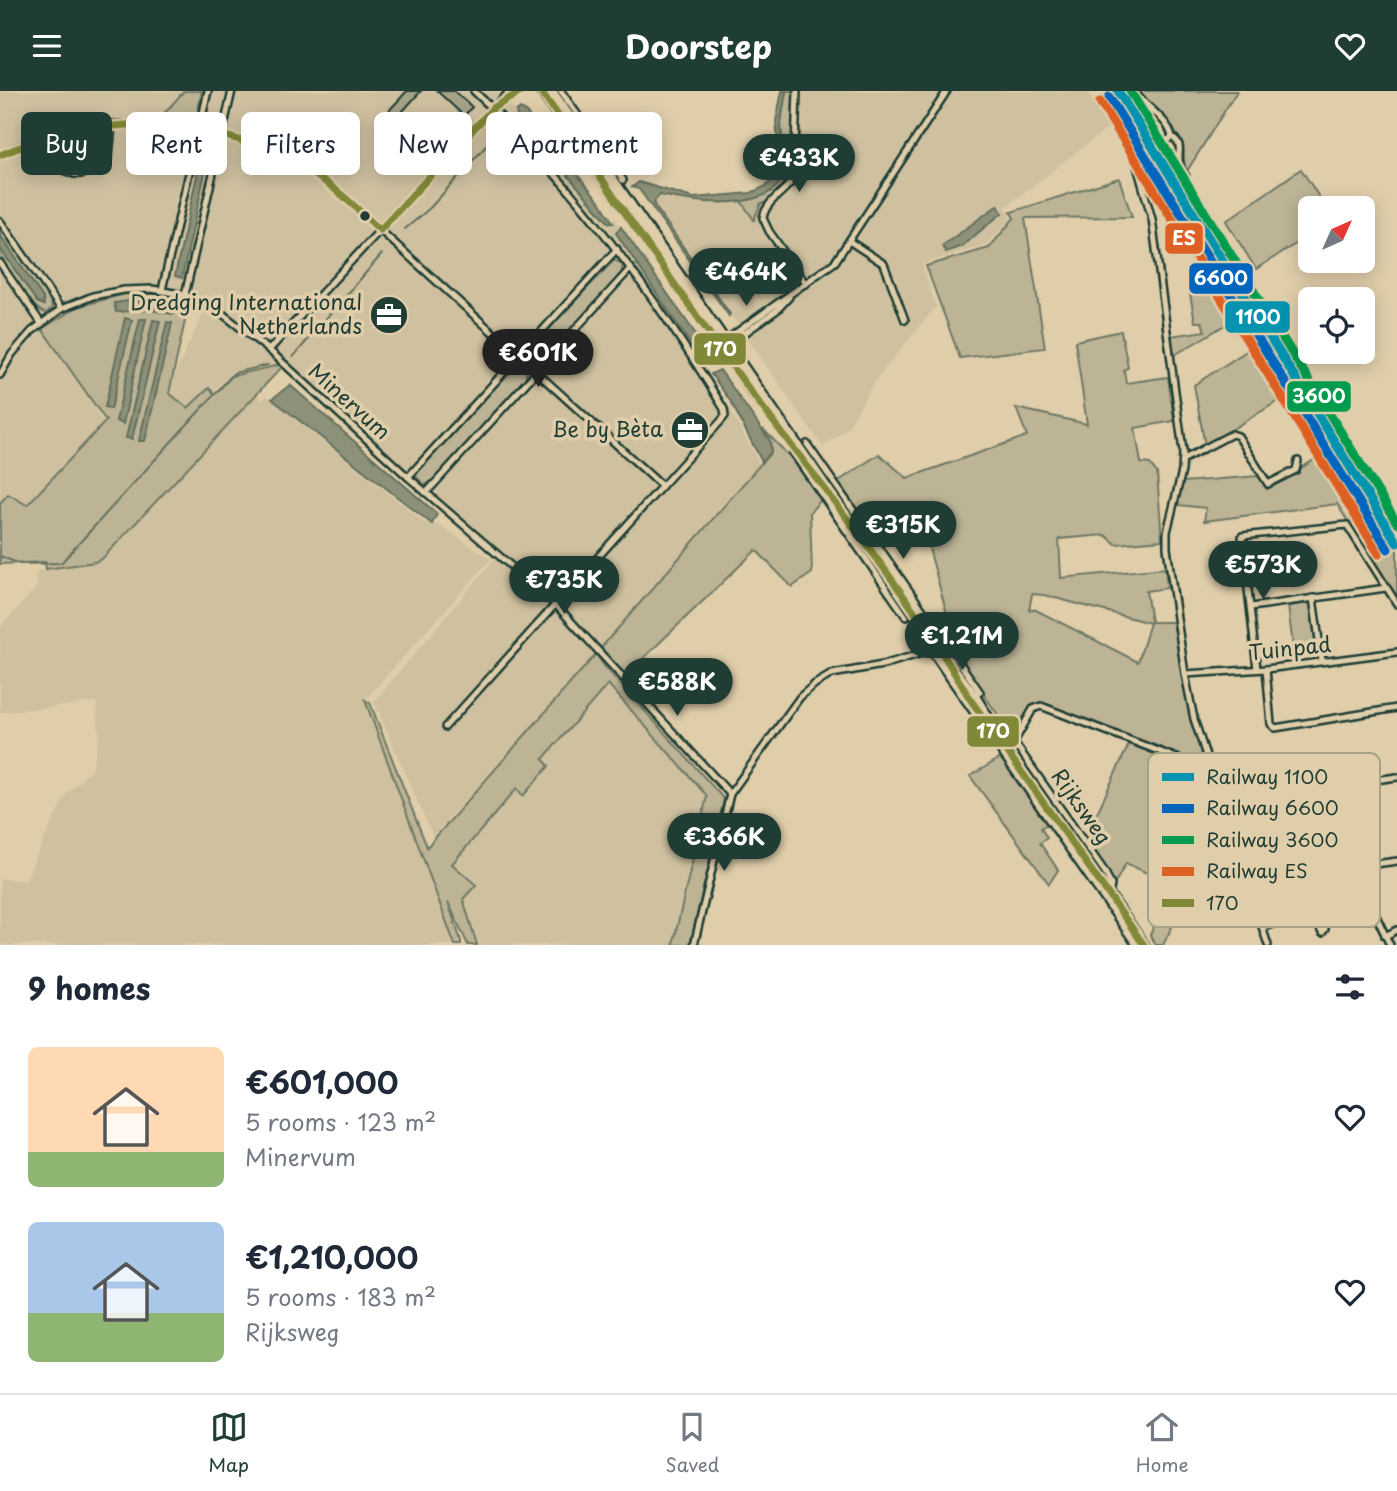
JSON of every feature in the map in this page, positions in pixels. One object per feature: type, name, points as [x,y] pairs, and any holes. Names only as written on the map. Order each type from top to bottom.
[{"type":"main road","points":[[541,91],[798,447]]},
{"type":"main road","points":[[552,91],[724,344]]},
{"type":"main road","name":"Rijksweg","points":[[798,447],[846,511],[866,551],[932,645],[1010,743],[1107,896],[1144,945]]},
{"type":"street","points":[[203,112],[208,91]]},
{"type":"street","points":[[227,112],[232,91]]},
{"type":"street","points":[[445,727],[725,416],[702,372],[617,249],[554,173],[474,91]]},
{"type":"street","points":[[270,350],[510,91]]},
{"type":"street","points":[[493,108],[522,91]]},
{"type":"street","points":[[561,91],[623,180]]},
{"type":"street","points":[[797,91],[794,178],[767,206],[763,218],[806,284]]},
{"type":"street","points":[[724,344],[777,310],[793,292],[835,262],[947,91]]},
{"type":"street","points":[[1134,91],[1142,103],[1170,127],[1172,137]]},
{"type":"street","points":[[112,124],[126,124]]},
{"type":"street","points":[[227,136],[255,145],[313,174],[338,192],[662,487]]},
{"type":"street","points":[[1172,137],[1136,163],[1152,219],[1184,459],[1167,532],[1167,548],[1185,674],[1194,719],[1205,753]]},
{"type":"street","points":[[1172,137],[1178,140],[1181,147],[1179,164],[1186,176]]},
{"type":"street","points":[[0,155],[21,147]]},
{"type":"street","points":[[162,290],[188,175]]},
{"type":"street","points":[[185,295],[213,175]]},
{"type":"street","points":[[0,221],[61,309]]},
{"type":"street","points":[[849,241],[884,264],[905,320]]},
{"type":"street","points":[[408,477],[617,249]]},
{"type":"street","points":[[0,263],[41,323]]},
{"type":"street","points":[[426,493],[631,268]]},
{"type":"street","name":"Minervum","points":[[0,375],[22,342],[41,323],[61,309],[109,292],[162,290],[185,295],[222,312],[270,350],[426,493],[556,604],[730,794]]},
{"type":"street","points":[[1184,459],[1232,434],[1238,436],[1268,484],[1296,470],[1298,461]]},
{"type":"street","name":"Rijksweg","points":[[798,447],[906,617]]},
{"type":"street","name":"Rijksweg","points":[[846,511],[980,692],[973,697]]},
{"type":"street","points":[[1257,669],[1242,536],[1348,525],[1397,604]]},
{"type":"street","points":[[1251,607],[1387,588]]},
{"type":"street","points":[[1313,598],[1322,661]]},
{"type":"street","name":"Rijksweg","points":[[916,630],[932,645],[1107,896],[1136,945]]},
{"type":"street","points":[[694,945],[730,794],[800,697],[815,684],[839,672],[883,665],[922,653],[932,645]]},
{"type":"street","points":[[1396,652],[1397,661]]},
{"type":"street","name":"Tuinpad","points":[[1185,674],[1266,669],[1396,652]]},
{"type":"street","points":[[1266,669],[1271,724],[1275,728],[1397,708]]},
{"type":"street","points":[[1010,743],[1033,709],[1041,706],[1164,753]]},
{"type":"street","points":[[1380,925],[1390,945]]},
{"type":"street","points":[[1263,927],[1268,945]]},
{"type":"street","points":[[1385,936],[1397,930]]},
{"type":"shaded area","points":[[0,91],[497,91],[516,112],[486,112],[486,175],[574,175],[626,232],[761,466],[433,837],[374,702],[495,558],[281,363],[235,373],[189,411],[167,389],[208,304],[141,293],[98,292],[48,325],[105,425],[18,520],[0,510]]},
{"type":"shaded area","points":[[184,91],[202,91],[197,112],[165,112]]},
{"type":"shaded area","points":[[782,91],[786,91],[781,129],[786,167],[780,183],[768,193],[732,202],[660,195],[655,200],[654,205],[729,316],[639,189],[632,187],[639,182],[693,198],[751,193],[766,186],[777,176],[780,167],[776,121]]},
{"type":"shaded area","points":[[786,91],[1087,91],[1109,127],[1006,207],[1011,219],[986,245],[922,264],[936,307],[878,377],[847,429],[823,447],[648,197],[655,193],[681,199],[741,201],[760,197],[786,165],[781,134]]},
{"type":"shaded area","points":[[786,91],[794,91],[791,174],[784,186],[765,203],[761,203],[754,220],[741,201],[765,194],[785,171],[781,123]]},
{"type":"shaded area","points":[[1137,91],[1237,91],[1187,171],[1181,140]]},
{"type":"shaded area","points":[[1301,169],[1318,196],[1298,196],[1298,242],[1256,269],[1226,221]]},
{"type":"shaded area","points":[[197,175],[205,175],[182,278],[175,276]]},
{"type":"shaded area","points":[[568,175],[578,175],[601,203],[613,223],[608,222]]},
{"type":"shaded area","points":[[1119,178],[1132,217],[1025,218],[1045,348],[960,358],[926,266],[989,248],[1014,218],[1011,212]]},
{"type":"shaded area","points":[[998,205],[1002,213],[962,246],[946,252],[942,246]]},
{"type":"shaded area","points":[[0,226],[49,296],[52,307],[47,313],[33,305],[26,297],[5,265],[0,248],[37,302],[44,305],[43,298],[0,235]]},
{"type":"shaded area","points":[[621,227],[713,359],[711,363],[704,364],[616,233]]},
{"type":"shaded area","points":[[0,235],[43,298],[43,305],[37,302],[0,248]]},
{"type":"shaded area","points":[[614,260],[623,264],[621,276],[545,358],[536,364],[527,356],[530,348]]},
{"type":"shaded area","points":[[1241,289],[1301,387],[1205,446],[1194,385],[1248,350],[1230,322],[1173,356],[1170,336],[1205,331],[1202,322],[1195,322],[1190,294]]},
{"type":"shaded area","points":[[125,294],[163,295],[189,303],[169,393],[188,408],[209,388],[215,394],[232,376],[279,365],[282,367],[103,558],[95,562],[46,569],[45,562],[0,564],[0,503],[8,494],[27,505],[106,421],[42,329],[77,307]]},
{"type":"shaded area","points":[[152,302],[176,308],[174,314],[151,310],[116,312],[114,303]]},
{"type":"shaded area","points":[[125,318],[132,320],[111,409],[105,407]]},
{"type":"shaded area","points":[[140,319],[146,319],[123,424],[116,421]]},
{"type":"shaded area","points":[[153,320],[160,321],[132,439],[126,438]]},
{"type":"shaded area","points":[[167,322],[172,323],[145,441],[139,441]]},
{"type":"shaded area","points":[[1121,331],[1128,367],[1124,370],[1126,383],[1168,377],[1174,421],[1135,428],[1141,463],[1150,464],[1157,473],[1162,540],[1116,544],[1105,535],[1059,539],[1061,578],[1165,568],[1167,588],[1146,591],[1151,622],[1173,622],[1191,719],[1204,753],[1166,753],[1041,703],[1029,710],[1014,738],[962,663],[964,661],[948,618],[918,508],[862,519],[836,483],[879,454],[907,478],[1027,436],[1016,408],[1087,424],[1075,341]],"holes":[[[1032,594],[1044,595],[1150,623],[1138,662],[1034,609],[1029,610]]]},
{"type":"shaded area","points":[[518,365],[527,369],[525,381],[434,479],[425,485],[416,477],[419,469],[511,369]]},
{"type":"shaded area","points":[[720,370],[770,441],[771,452],[762,462],[731,402],[711,374]]},
{"type":"shaded area","points":[[290,385],[437,514],[432,524],[272,399]]},
{"type":"shaded area","points":[[255,393],[262,400],[267,396],[423,521],[440,525],[491,559],[365,700],[455,945],[0,945],[0,879],[25,880],[66,794],[92,769],[99,736],[96,702],[0,713],[0,627],[38,586],[35,579],[37,571],[95,562],[103,558]]},
{"type":"shaded area","points":[[763,429],[790,457],[821,500],[810,512],[812,573],[792,587],[756,550],[626,675],[600,649],[771,452],[770,441]]},
{"type":"shaded area","points":[[1335,447],[1397,550],[1397,600],[1337,504],[1204,521],[1206,508],[1177,505],[1183,482],[1259,476],[1267,489]]},
{"type":"shaded area","points":[[1312,603],[1318,652],[1294,655],[1288,606]]},
{"type":"shaded area","points":[[596,654],[724,799],[690,945],[673,945],[707,796],[608,684],[543,759],[549,766],[523,796],[517,788],[452,864],[476,885],[463,899],[477,945],[468,945],[448,902],[461,941],[461,945],[455,945],[365,700],[370,703],[427,847]]},
{"type":"shaded area","points":[[608,684],[707,796],[673,945],[477,945],[463,899],[476,885],[452,864],[517,788],[524,795],[549,766],[542,759]]},
{"type":"shaded area","points":[[1129,744],[1152,753],[1148,753],[1148,874],[1126,863],[1115,883],[1085,839]]},
{"type":"shaded area","points":[[1002,757],[1048,823],[1041,828],[1047,838],[1040,843],[1058,870],[1049,884],[970,776]]},
{"type":"shaded area","points":[[1154,927],[1172,927],[1163,945],[1156,945],[1150,935]]},
{"type":"building","points":[[407,91],[421,91],[402,112],[388,112]]},
{"type":"building","points":[[437,91],[454,91],[472,107],[468,112],[460,112]]},
{"type":"waterway","points":[[405,229],[430,208],[486,146]]},
{"type":"waterway","points":[[293,357],[382,254]]},
{"type":"waterway","points":[[0,556],[20,564],[61,563],[234,373],[268,365]]},
{"type":"rail line","name":"1100","points":[[1118,91],[1397,543]]},
{"type":"rail line","name":"3600","points":[[1130,91],[1397,523]]},
{"type":"rail line","name":"6600","points":[[1109,97],[1388,549]]},
{"type":"rail line","name":"ES","points":[[1100,102],[1379,554]]},
{"type":"transit line","name":"170","points":[[0,155],[79,131],[118,125],[195,129],[234,138],[310,172],[338,192],[380,230],[493,108],[522,91]]},
{"type":"transit line","name":"170","points":[[541,91],[754,396],[894,582],[970,699],[1144,945]]},
{"type":"place","name":"Dredging International Netherlands","points":[[389,315]]},
{"type":"place","name":"Be by Bèta","points":[[690,430]]}]
